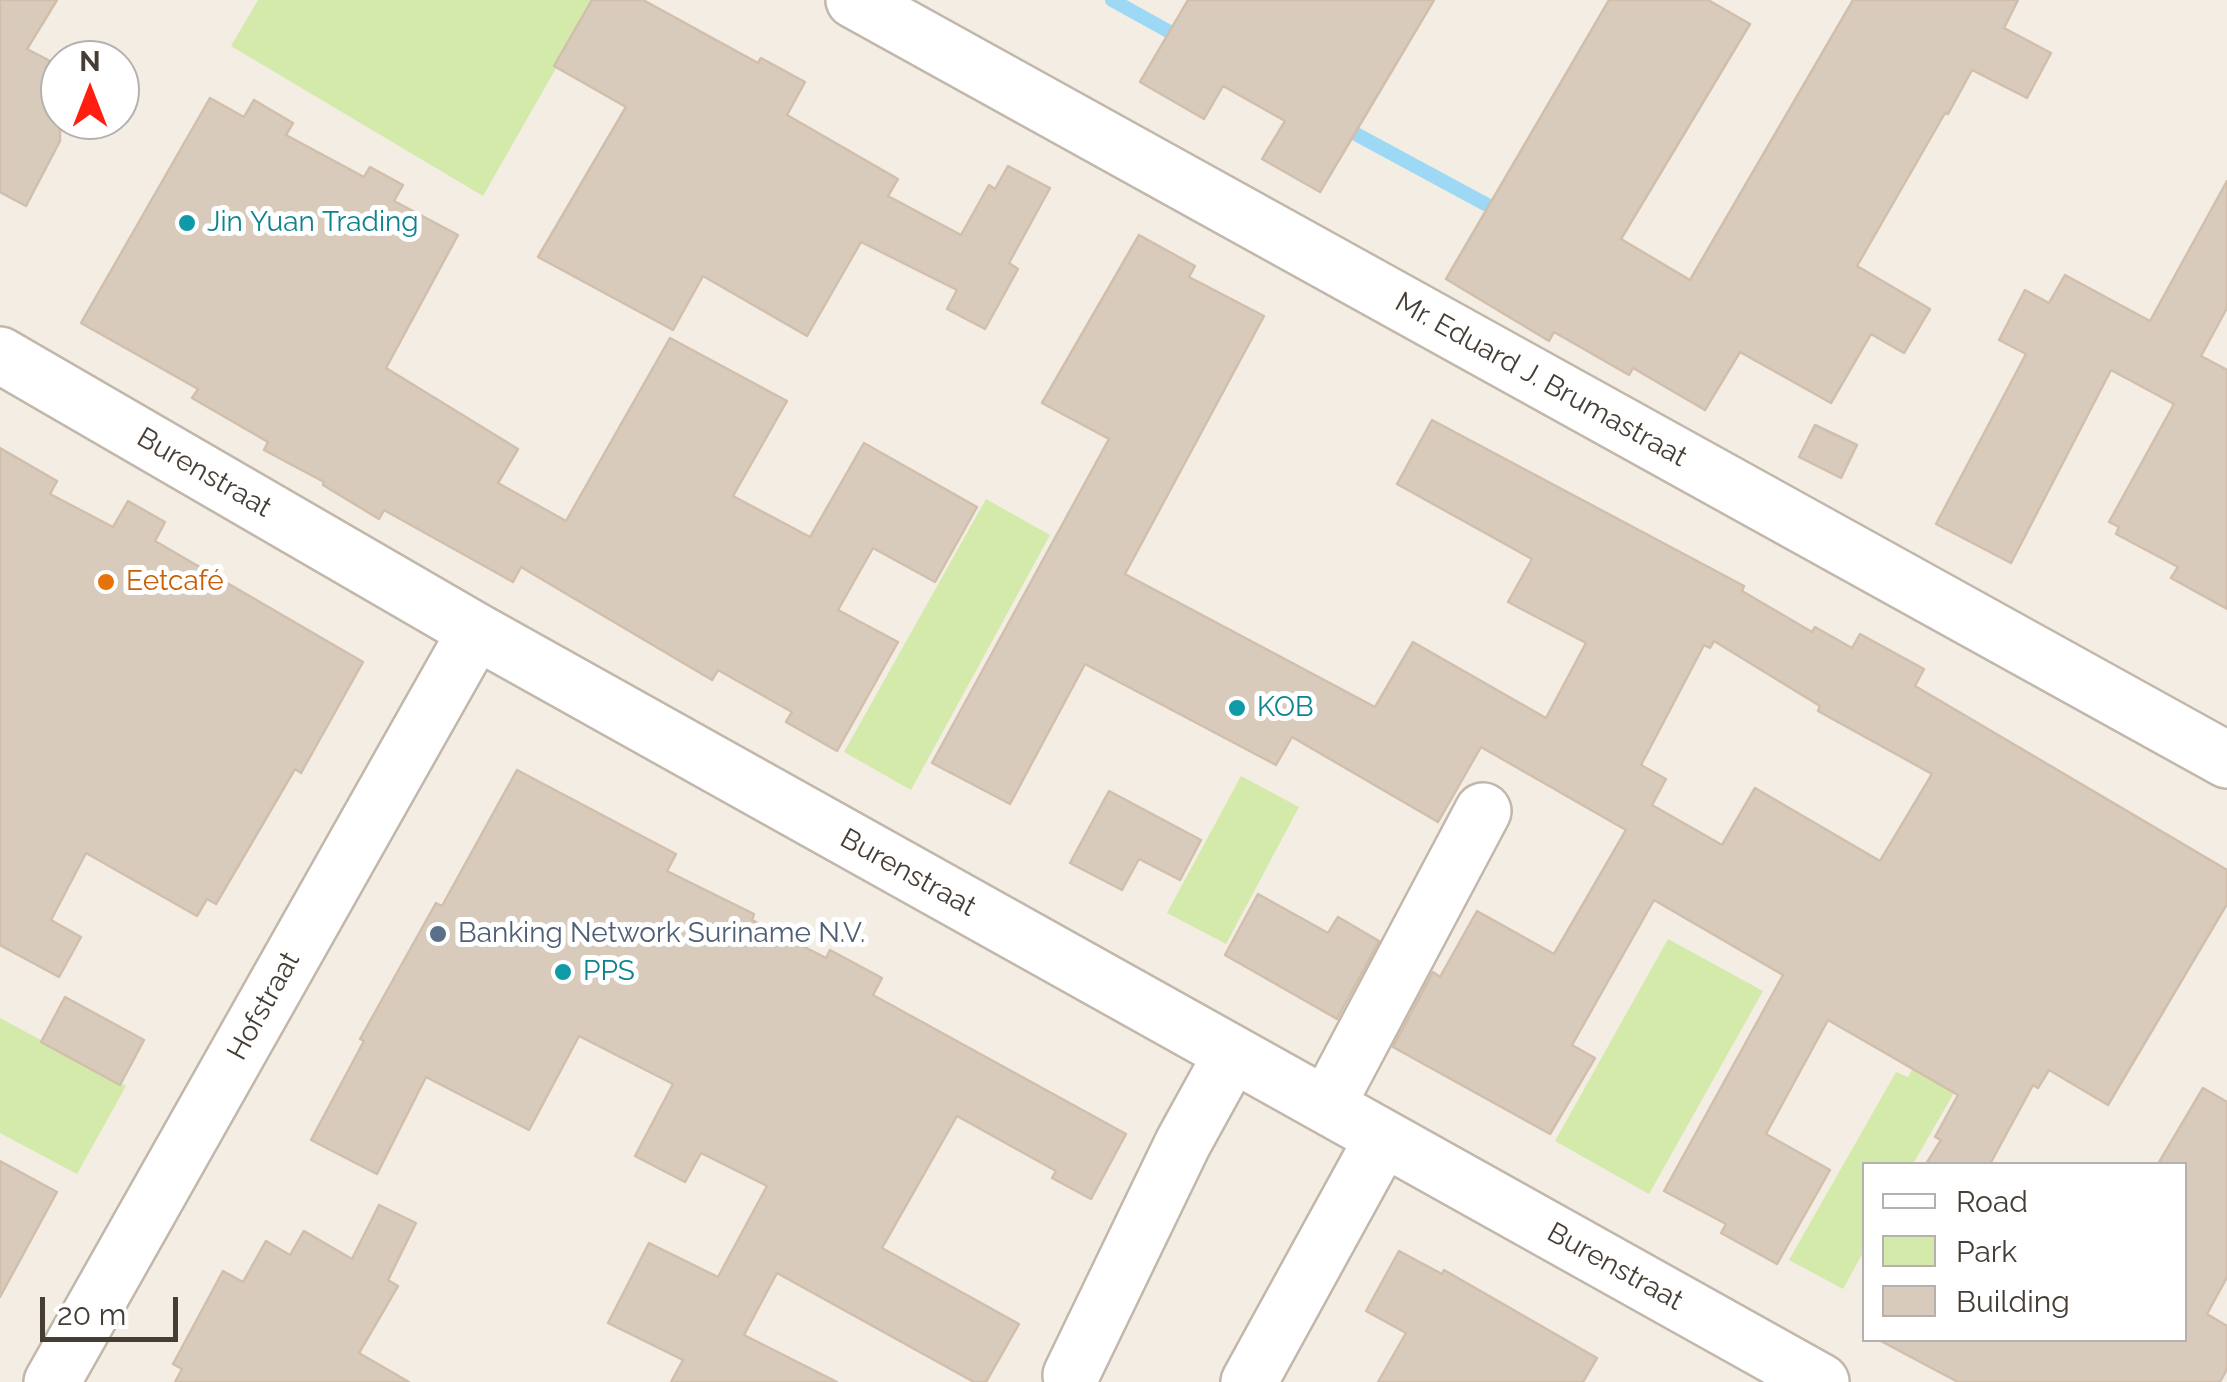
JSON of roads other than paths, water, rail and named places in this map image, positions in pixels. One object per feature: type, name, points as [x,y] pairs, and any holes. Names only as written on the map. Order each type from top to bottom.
[{"type":"street","name":"Mr. Eduard J. Brumastraat","points":[[854,0],[2227,760]]},
{"type":"street","name":"Burenstraat","points":[[0,354],[476,631],[1821,1382]]},
{"type":"street","name":"Hofstraat","points":[[52,1382],[476,631]]},
{"type":"street","points":[[1327,1105],[1482,811]]},
{"type":"street","points":[[1071,1375],[1182,1142],[1232,1054]]},
{"type":"street","points":[[1249,1382],[1382,1138]]},
{"type":"waterway","points":[[1112,0],[1186,41]]},
{"type":"waterway","points":[[1341,126],[1502,213]]},
{"type":"place","name":"Jin Yuan Trading","points":[[187,223]]},
{"type":"place","name":"Eetcafé","points":[[106,582]]},
{"type":"place","name":"KOB","points":[[1237,708]]},
{"type":"place","name":"Banking Network Suriname N.V.","points":[[438,934]]},
{"type":"place","name":"PPS","points":[[563,972]]}]
